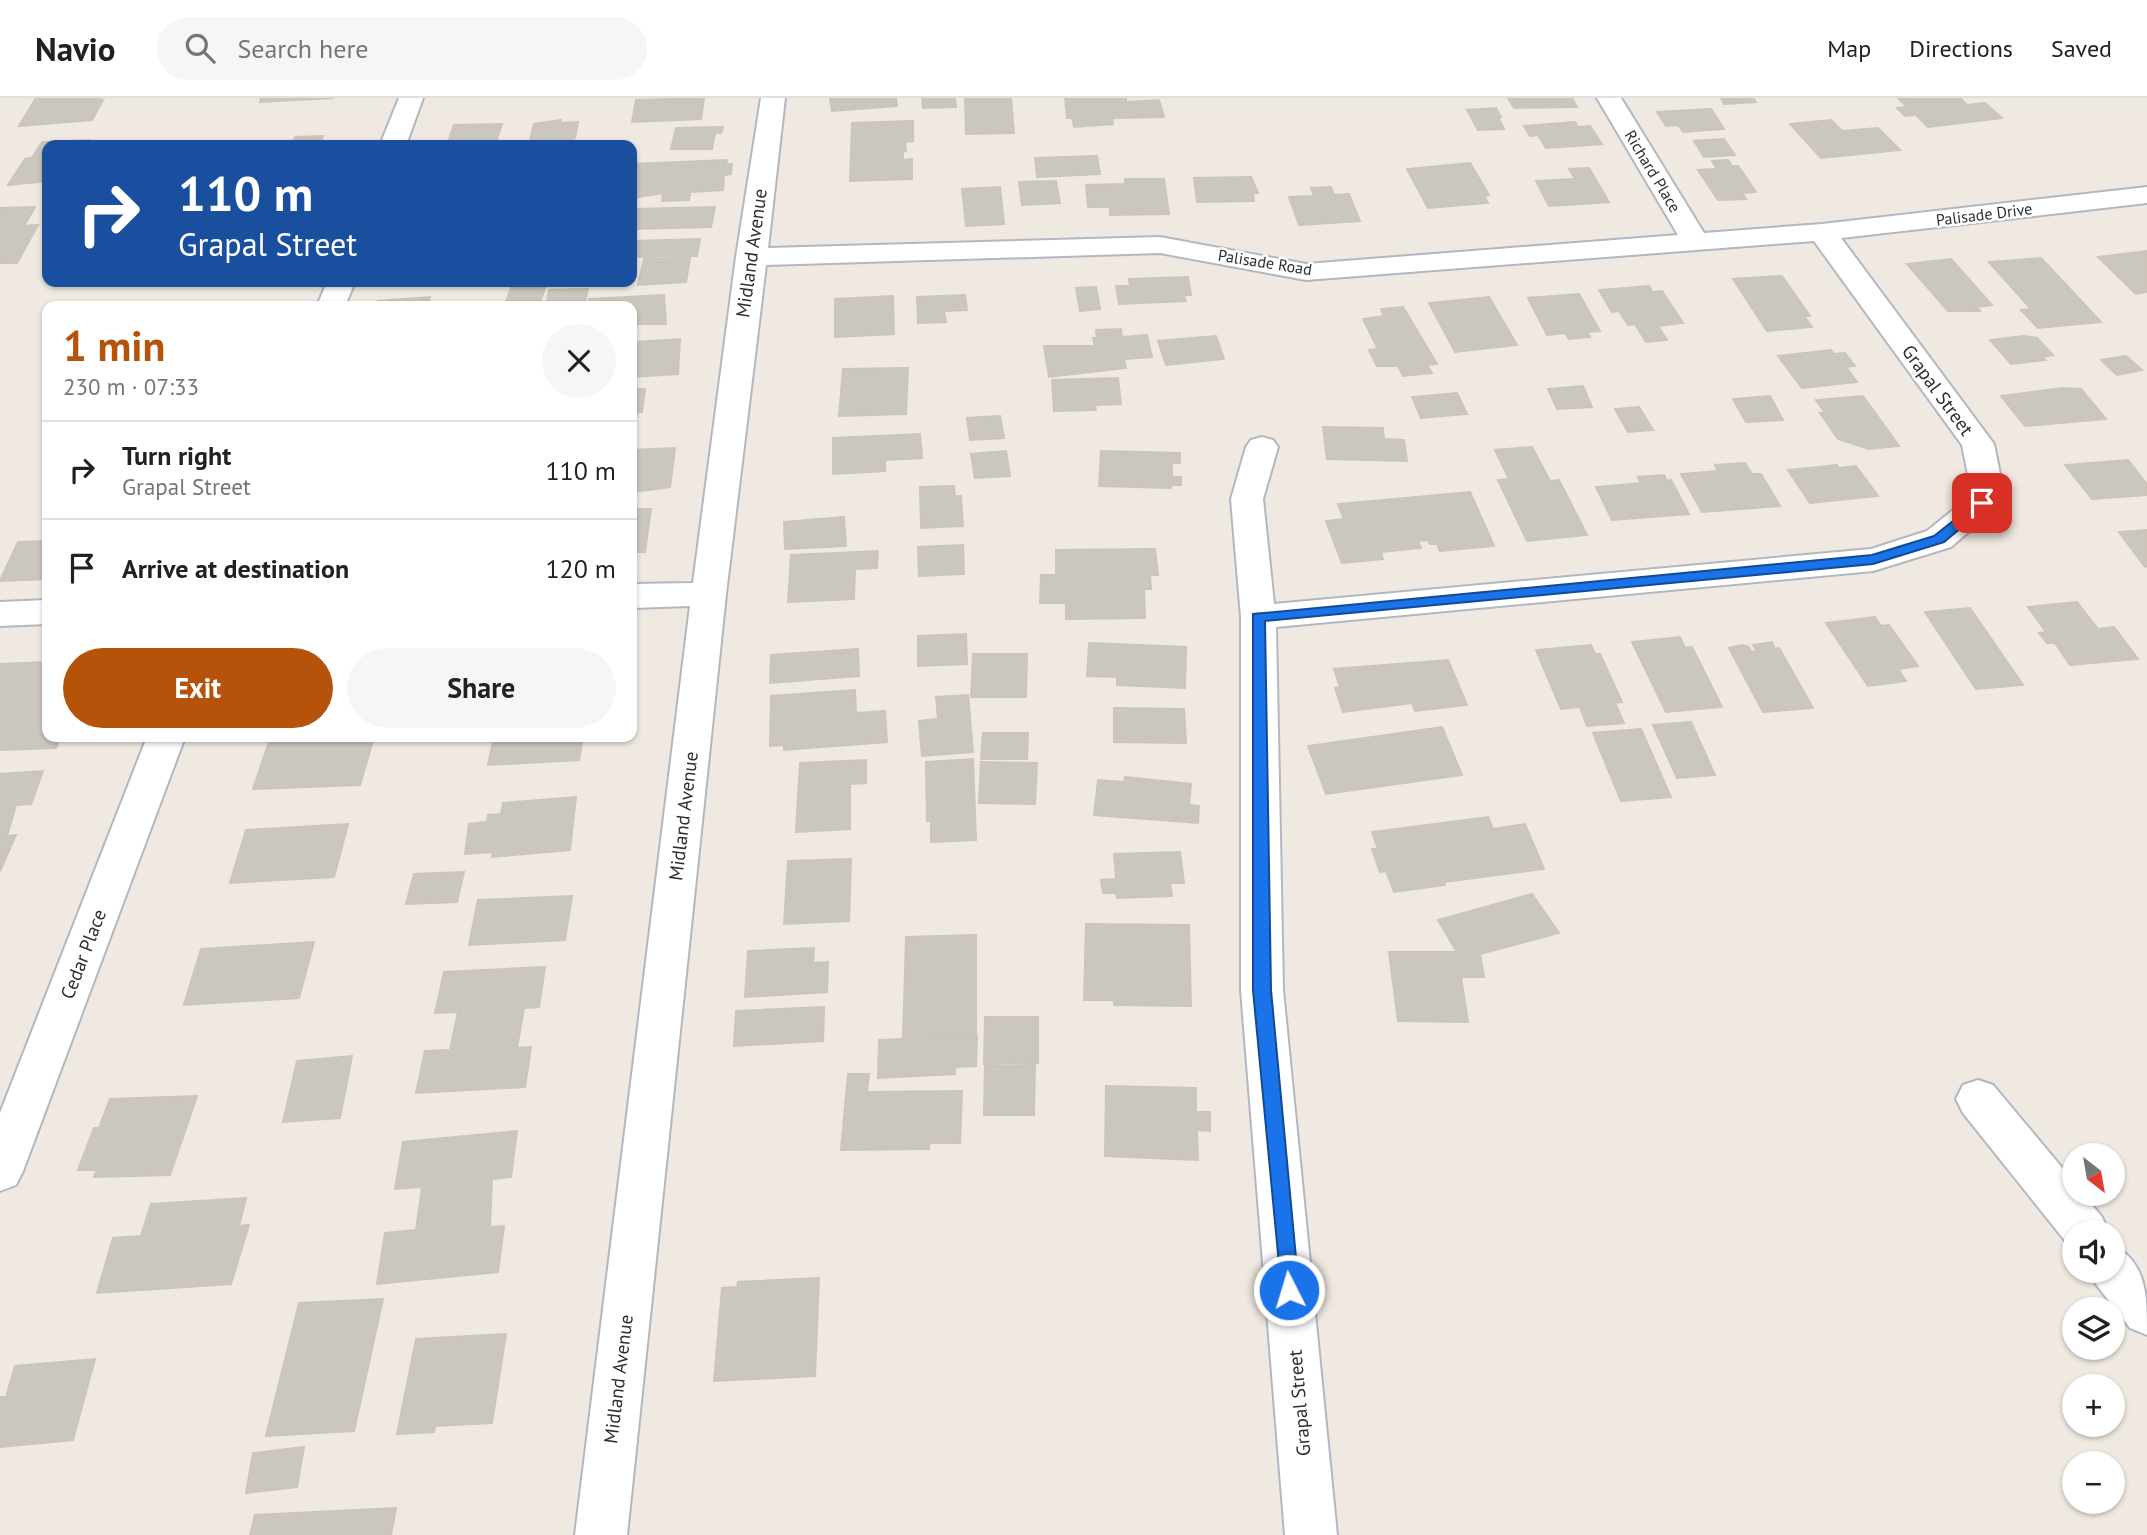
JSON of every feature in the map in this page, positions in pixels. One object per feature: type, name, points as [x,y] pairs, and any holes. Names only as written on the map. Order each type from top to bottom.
[{"type":"street","points":[[395,140],[411,98]]},
{"type":"street","name":"Midland Avenue","points":[[601,1535],[709,594],[750,257],[773,98]]},
{"type":"street","name":"Richard Place","points":[[1609,98],[1697,244]]},
{"type":"street","name":"Palisade Drive","points":[[1822,232],[2147,195]]},
{"type":"street","name":"Palisade Road","points":[[750,257],[1160,245],[1306,272],[1697,244],[1822,232]]},
{"type":"street","name":"Grapal Street","points":[[1311,1535],[1262,990],[1258,617],[1873,560],[1939,539],[1982,503],[1987,489],[1978,444],[1822,232]]},
{"type":"street","points":[[1258,617],[1247,499],[1262,447]]},
{"type":"street","points":[[637,596],[709,594]]},
{"type":"street","points":[[0,614],[42,612]]},
{"type":"street","name":"Cedar Place","points":[[0,1171],[164,742]]},
{"type":"street","points":[[1978,1099],[2075,1220]]},
{"type":"street","points":[[2124,1283],[2147,1312]]},
{"type":"building","points":[[36,98],[103,100],[92,120],[19,126]]},
{"type":"building","points":[[261,98],[334,98],[260,102]]},
{"type":"building","points":[[704,98],[701,119],[632,122],[636,100]]},
{"type":"building","points":[[830,98],[896,98],[897,106],[832,111]]},
{"type":"building","points":[[922,98],[955,98],[956,107],[923,108]]},
{"type":"building","points":[[1011,98],[1014,133],[966,134],[965,99]]},
{"type":"building","points":[[1065,98],[1126,98],[1126,102],[1159,100],[1164,117],[1112,118],[1113,124],[1074,127],[1072,118],[1067,118]]},
{"type":"building","points":[[1508,98],[1572,98],[1577,107],[1514,108]]},
{"type":"building","points":[[1721,98],[1753,98],[1756,102],[1724,104]]},
{"type":"building","points":[[1898,98],[1960,98],[1967,105],[1985,103],[2002,118],[1928,127],[1916,115],[1905,116],[1897,108],[1907,107]]},
{"type":"building","points":[[1496,108],[1501,117],[1472,119],[1467,110]]},
{"type":"building","points":[[1711,109],[1724,129],[1683,132],[1678,125],[1666,126],[1657,112]]},
{"type":"building","points":[[1499,119],[1504,129],[1478,130],[1473,121]]},
{"type":"building","points":[[561,120],[560,123],[578,122],[575,138],[571,140],[530,140],[534,124]]},
{"type":"building","points":[[1831,120],[1842,131],[1878,128],[1900,150],[1821,158],[1790,124]]},
{"type":"building","points":[[913,121],[913,141],[905,142],[906,151],[903,151],[903,160],[912,159],[912,179],[850,181],[852,123]]},
{"type":"building","points":[[1575,122],[1578,127],[1590,126],[1602,144],[1546,148],[1538,135],[1530,136],[1524,126]]},
{"type":"building","points":[[502,124],[497,140],[449,140],[454,125]]},
{"type":"building","points":[[723,127],[721,133],[715,133],[712,149],[671,149],[676,128]]},
{"type":"building","points":[[323,136],[321,140],[294,140],[295,137]]},
{"type":"building","points":[[1724,139],[1735,155],[1704,157],[1694,141]]},
{"type":"building","points":[[42,142],[42,182],[8,185],[25,159],[32,158]]},
{"type":"building","points":[[1097,156],[1100,174],[1037,177],[1035,158]]},
{"type":"building","points":[[727,160],[726,164],[732,164],[731,174],[724,175],[723,190],[690,192],[689,200],[662,201],[663,193],[637,197],[637,164]]},
{"type":"building","points":[[1728,160],[1732,166],[1738,166],[1756,192],[1742,193],[1746,199],[1718,200],[1698,170],[1717,169],[1712,161]]},
{"type":"building","points":[[1470,163],[1489,195],[1484,196],[1488,203],[1428,208],[1407,169]]},
{"type":"building","points":[[1589,168],[1609,202],[1549,206],[1536,181],[1575,179],[1569,169]]},
{"type":"building","points":[[1251,177],[1258,193],[1253,193],[1254,201],[1197,202],[1194,178]]},
{"type":"building","points":[[1125,179],[1164,179],[1169,214],[1110,215],[1110,207],[1088,207],[1086,185],[1125,184]]},
{"type":"building","points":[[1056,181],[1060,203],[1022,205],[1019,182]]},
{"type":"building","points":[[1000,187],[1004,224],[966,226],[962,189]]},
{"type":"building","points":[[1331,187],[1334,195],[1349,194],[1360,221],[1299,225],[1289,197],[1314,196],[1311,188]]},
{"type":"building","points":[[35,207],[24,226],[38,225],[17,263],[0,263],[0,208]]},
{"type":"building","points":[[715,207],[711,227],[637,229],[637,209]]},
{"type":"building","points":[[700,239],[697,256],[637,257],[637,241]]},
{"type":"building","points":[[2147,251],[2147,292],[2136,294],[2098,257]]},
{"type":"building","points":[[690,258],[686,282],[638,285],[644,259]]},
{"type":"building","points":[[2041,258],[2101,322],[2038,328],[2021,310],[2031,309],[1989,262]]},
{"type":"building","points":[[1951,259],[1992,305],[1977,307],[1980,311],[1948,311],[1907,264]]},
{"type":"building","points":[[1782,276],[1810,316],[1804,316],[1812,327],[1767,331],[1733,279]]},
{"type":"building","points":[[1188,277],[1191,295],[1184,295],[1186,301],[1119,304],[1116,286],[1130,286],[1129,279]]},
{"type":"building","points":[[1649,286],[1652,292],[1662,291],[1683,323],[1658,326],[1667,340],[1646,342],[1635,324],[1628,325],[1619,311],[1612,312],[1599,290]]},
{"type":"building","points":[[1096,287],[1100,309],[1080,311],[1076,288]]},
{"type":"building","points":[[511,288],[545,288],[540,301],[506,301]]},
{"type":"building","points":[[588,289],[585,301],[547,301],[549,290]]},
{"type":"building","points":[[1579,294],[1600,331],[1587,332],[1590,337],[1569,339],[1565,333],[1547,335],[1528,298]]},
{"type":"building","points":[[664,295],[666,324],[637,324],[637,301],[589,299]]},
{"type":"building","points":[[965,295],[967,310],[944,311],[946,322],[918,323],[917,297]]},
{"type":"building","points":[[893,296],[894,334],[835,337],[835,299]]},
{"type":"building","points":[[430,297],[429,301],[378,301]]},
{"type":"building","points":[[1489,297],[1517,345],[1455,352],[1429,303]]},
{"type":"building","points":[[1403,307],[1437,364],[1427,365],[1432,373],[1403,376],[1398,366],[1377,366],[1369,350],[1378,349],[1363,319],[1384,316],[1381,309]]},
{"type":"building","points":[[1121,329],[1122,337],[1147,335],[1152,357],[1124,359],[1126,368],[1049,377],[1044,346],[1095,346],[1093,338],[1097,338],[1096,330]]},
{"type":"building","points":[[1216,336],[1224,359],[1166,365],[1158,341]]},
{"type":"building","points":[[2024,336],[2037,338],[2053,355],[2042,357],[2045,360],[2011,364],[1990,340]]},
{"type":"building","points":[[680,339],[678,374],[637,377],[637,342]]},
{"type":"building","points":[[1831,350],[1834,354],[1845,353],[1855,366],[1846,367],[1857,382],[1802,388],[1778,356]]},
{"type":"building","points":[[2126,356],[2142,370],[2117,375],[2101,360]]},
{"type":"building","points":[[908,368],[906,414],[839,416],[843,369]]},
{"type":"building","points":[[1118,378],[1121,404],[1095,405],[1096,410],[1054,411],[1052,380]]},
{"type":"building","points":[[1583,386],[1592,407],[1557,409],[1548,389]]},
{"type":"building","points":[[2062,388],[2081,389],[2106,419],[2025,426],[2001,396]]},
{"type":"building","points":[[637,389],[645,389],[642,412],[637,412]]},
{"type":"building","points":[[1457,393],[1467,414],[1421,418],[1412,397]]},
{"type":"building","points":[[1770,396],[1783,420],[1746,422],[1733,399]]},
{"type":"building","points":[[1863,396],[1899,446],[1869,449],[1838,439],[1820,413],[1825,413],[1816,400]]},
{"type":"building","points":[[1639,407],[1653,430],[1628,432],[1615,409]]},
{"type":"building","points":[[1000,416],[1004,438],[970,440],[967,418]]},
{"type":"building","points":[[1323,427],[1383,428],[1384,439],[1404,440],[1407,461],[1327,459]]},
{"type":"building","points":[[920,434],[922,458],[885,460],[885,471],[833,474],[833,438]]},
{"type":"building","points":[[1532,447],[1550,481],[1559,480],[1587,535],[1527,541],[1498,480],[1509,479],[1495,450]]},
{"type":"building","points":[[675,448],[670,487],[637,491],[637,450]]},
{"type":"building","points":[[1006,451],[1010,476],[975,478],[971,454]]},
{"type":"building","points":[[1101,451],[1180,453],[1180,463],[1172,463],[1172,477],[1181,477],[1181,485],[1172,485],[1171,488],[1099,486]]},
{"type":"building","points":[[2128,460],[2147,484],[2147,495],[2092,499],[2065,465]]},
{"type":"building","points":[[1745,463],[1752,474],[1761,474],[1780,506],[1702,512],[1681,474],[1718,471],[1715,465]]},
{"type":"building","points":[[1837,465],[1839,468],[1856,466],[1878,496],[1810,503],[1788,470]]},
{"type":"building","points":[[1664,475],[1667,481],[1671,480],[1689,514],[1612,520],[1596,487],[1641,483],[1638,477]]},
{"type":"building","points":[[954,486],[955,496],[961,496],[963,526],[921,528],[920,487]]},
{"type":"building","points":[[1470,492],[1494,546],[1440,551],[1437,544],[1430,544],[1428,540],[1418,541],[1421,548],[1381,552],[1383,559],[1342,563],[1326,521],[1344,519],[1338,504]]},
{"type":"building","points":[[637,509],[651,509],[645,552],[637,552]]},
{"type":"building","points":[[844,517],[846,546],[785,549],[784,522]]},
{"type":"building","points":[[2147,530],[2147,566],[2145,567],[2119,532]]},
{"type":"building","points":[[42,541],[42,579],[0,581],[18,542]]},
{"type":"building","points":[[963,545],[964,574],[919,576],[918,547]]},
{"type":"building","points":[[1155,549],[1158,575],[1150,575],[1151,589],[1144,589],[1145,618],[1066,619],[1066,603],[1040,603],[1041,575],[1056,575],[1056,550]]},
{"type":"building","points":[[878,551],[877,568],[855,569],[854,599],[788,602],[791,555]]},
{"type":"building","points":[[2077,602],[2098,629],[2114,627],[2138,659],[2070,665],[2055,643],[2047,643],[2039,633],[2046,632],[2028,607]]},
{"type":"building","points":[[1970,608],[2023,685],[1976,689],[1925,612]]},
{"type":"building","points":[[1875,617],[1881,626],[1889,625],[1918,666],[1898,669],[1906,681],[1868,686],[1826,623]]},
{"type":"building","points":[[966,634],[967,664],[918,666],[918,636]]},
{"type":"building","points":[[1680,637],[1685,648],[1692,647],[1722,707],[1666,712],[1632,642]]},
{"type":"building","points":[[1772,642],[1775,649],[1779,648],[1813,708],[1763,712],[1729,648],[1742,645],[1749,647],[1751,652],[1757,651],[1753,645]]},
{"type":"building","points":[[1089,643],[1186,647],[1185,688],[1117,685],[1117,677],[1087,676]]},
{"type":"building","points":[[1591,645],[1595,654],[1600,654],[1622,702],[1615,703],[1624,723],[1587,726],[1580,707],[1561,709],[1536,650]]},
{"type":"building","points":[[858,649],[859,676],[770,683],[771,655]]},
{"type":"building","points":[[973,654],[1027,654],[1026,697],[971,697]]},
{"type":"building","points":[[1448,660],[1467,705],[1415,711],[1412,703],[1343,712],[1335,688],[1340,687],[1334,669]]},
{"type":"building","points":[[42,662],[42,742],[58,742],[56,748],[0,750],[0,664]]},
{"type":"building","points":[[855,690],[856,713],[885,711],[887,742],[784,750],[784,745],[770,746],[771,696]]},
{"type":"building","points":[[968,695],[973,752],[922,756],[919,721],[938,719],[936,697]]},
{"type":"building","points":[[1114,708],[1184,709],[1186,743],[1114,742]]},
{"type":"building","points":[[1691,722],[1715,775],[1677,778],[1653,725]]},
{"type":"building","points":[[1442,727],[1462,775],[1326,794],[1308,746]]},
{"type":"building","points":[[1641,729],[1671,797],[1621,801],[1593,733]]},
{"type":"building","points":[[983,733],[1028,733],[1027,759],[981,759]]},
{"type":"building","points":[[269,742],[373,742],[360,785],[253,789]]},
{"type":"building","points":[[493,742],[582,742],[579,760],[488,765]]},
{"type":"building","points":[[973,759],[976,840],[931,842],[931,821],[927,821],[926,762]]},
{"type":"building","points":[[866,760],[866,783],[850,784],[850,829],[796,832],[800,763]]},
{"type":"building","points":[[981,762],[1037,763],[1035,804],[979,803]]},
{"type":"building","points":[[43,771],[31,804],[16,805],[7,836],[16,835],[0,871],[0,774]]},
{"type":"building","points":[[1125,777],[1191,784],[1189,805],[1199,806],[1198,823],[1094,815],[1098,780],[1124,782]]},
{"type":"building","points":[[576,797],[570,850],[492,857],[493,852],[465,854],[469,824],[487,822],[488,815],[501,814],[503,803]]},
{"type":"building","points":[[1488,817],[1493,829],[1525,824],[1544,869],[1444,882],[1445,885],[1394,892],[1386,871],[1380,872],[1372,849],[1378,849],[1372,832]]},
{"type":"building","points":[[348,824],[334,877],[230,883],[246,830]]},
{"type":"building","points":[[1180,852],[1184,883],[1170,883],[1172,896],[1117,898],[1116,893],[1103,893],[1101,880],[1116,879],[1114,854]]},
{"type":"building","points":[[851,859],[849,921],[784,924],[788,861]]},
{"type":"building","points":[[464,872],[457,902],[406,904],[414,874]]},
{"type":"building","points":[[1532,894],[1559,933],[1480,954],[1484,977],[1461,977],[1468,1022],[1398,1021],[1389,952],[1457,952],[1438,920]]},
{"type":"building","points":[[572,896],[565,940],[469,945],[478,900]]},
{"type":"building","points":[[1086,924],[1189,925],[1191,1006],[1114,1005],[1114,1000],[1084,1000]]},
{"type":"building","points":[[976,935],[976,1035],[903,1037],[906,937]]},
{"type":"building","points":[[314,942],[299,998],[184,1005],[201,949]]},
{"type":"building","points":[[814,948],[813,963],[828,962],[827,992],[745,997],[748,951]]},
{"type":"building","points":[[545,967],[539,1007],[524,1008],[517,1048],[531,1047],[525,1087],[416,1093],[425,1051],[450,1050],[458,1012],[435,1013],[444,972]]},
{"type":"building","points":[[824,1007],[823,1041],[734,1046],[736,1011]]},
{"type":"building","points":[[985,1017],[1038,1017],[1038,1063],[984,1064]]},
{"type":"building","points":[[977,1036],[976,1066],[955,1067],[955,1074],[878,1078],[879,1040]]},
{"type":"building","points":[[352,1056],[340,1118],[283,1122],[297,1061]]},
{"type":"building","points":[[1035,1065],[1034,1115],[984,1115],[985,1066]]},
{"type":"building","points":[[848,1074],[869,1074],[867,1092],[962,1091],[960,1143],[929,1143],[929,1149],[841,1150]]},
{"type":"building","points":[[1106,1086],[1196,1088],[1196,1112],[1210,1112],[1210,1131],[1197,1130],[1198,1160],[1105,1156]]},
{"type":"building","points":[[197,1096],[170,1175],[94,1177],[97,1170],[78,1170],[94,1128],[99,1128],[110,1099]]},
{"type":"building","points":[[517,1131],[511,1177],[492,1179],[490,1227],[504,1226],[498,1272],[377,1284],[385,1233],[416,1230],[422,1187],[395,1189],[403,1142]]},
{"type":"building","points":[[246,1198],[239,1226],[249,1225],[231,1284],[97,1293],[113,1238],[141,1236],[151,1204]]},
{"type":"building","points":[[819,1278],[815,1376],[714,1381],[722,1288],[737,1287],[738,1282]]},
{"type":"building","points":[[383,1299],[354,1431],[266,1436],[299,1303]]},
{"type":"building","points":[[506,1334],[492,1423],[435,1426],[434,1432],[397,1434],[416,1339]]},
{"type":"building","points":[[95,1359],[73,1440],[0,1447],[0,1397],[6,1397],[15,1366]]},
{"type":"building","points":[[304,1447],[297,1487],[246,1493],[253,1453]]},
{"type":"building","points":[[396,1508],[391,1535],[250,1535],[255,1515]]},
{"type":"route","points":[[1289,1290],[1262,990],[1258,617],[1594,588],[1873,560],[1939,539],[1982,503]]}]
